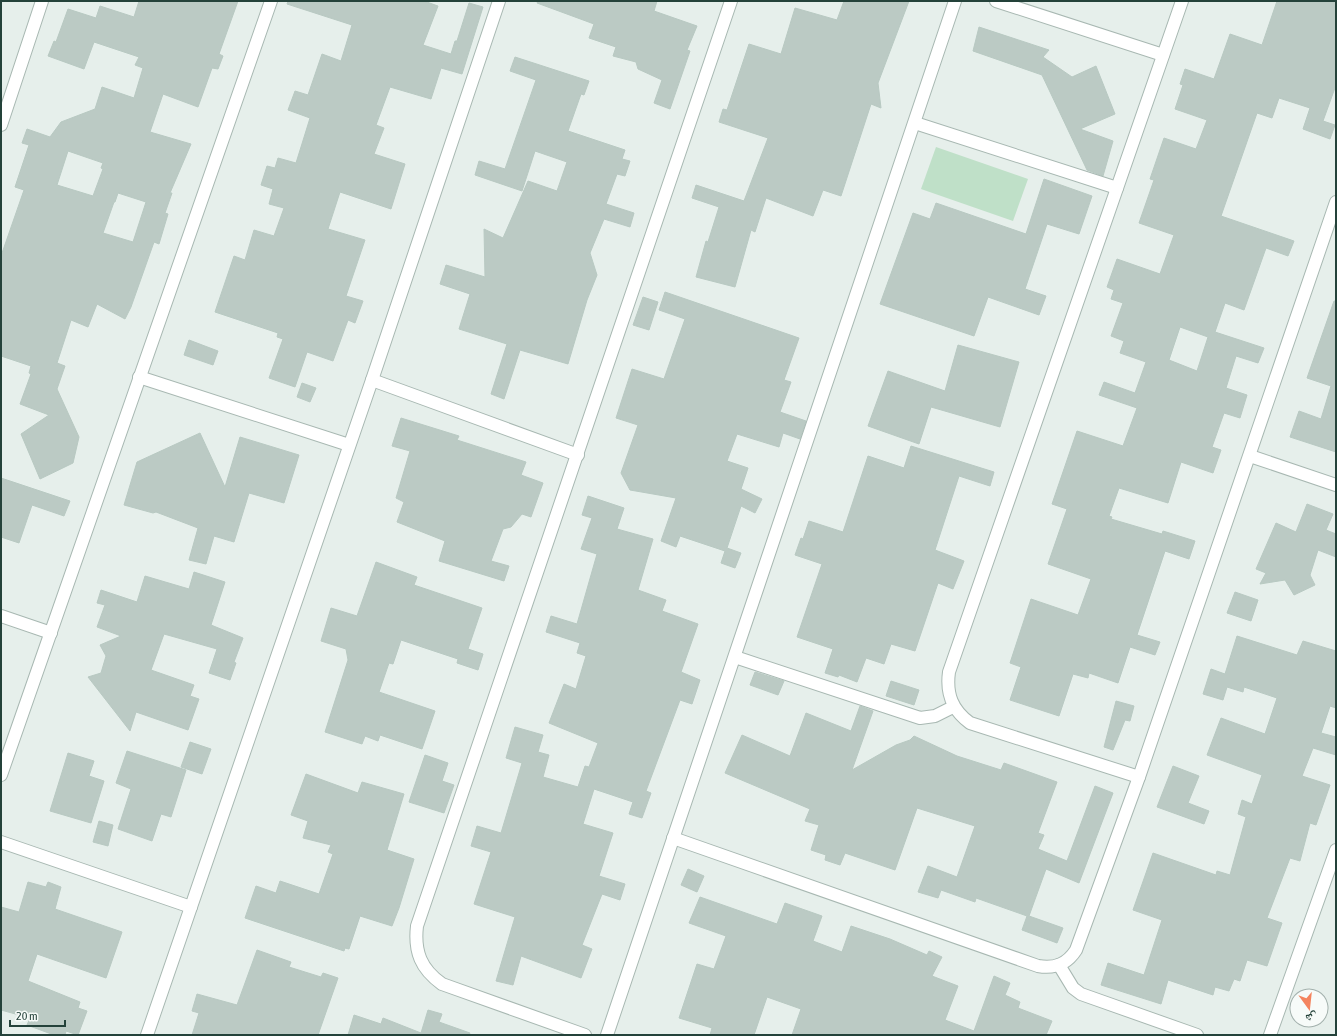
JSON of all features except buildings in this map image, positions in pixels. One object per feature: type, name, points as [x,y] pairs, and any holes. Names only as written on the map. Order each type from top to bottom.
[{"type":"street","points":[[2,117],[42,1]]},
{"type":"street","points":[[1,775],[271,1]]},
{"type":"street","points":[[147,1035],[372,380],[499,1]]},
{"type":"street","points":[[585,1035],[442,984],[431,976],[422,966],[417,953],[415,939],[417,926],[731,1]]},
{"type":"street","points":[[607,1035],[955,1]]},
{"type":"street","points":[[996,1],[1163,55]]},
{"type":"street","points":[[1138,777],[970,723],[960,716],[954,707],[949,696],[947,684],[949,672],[1182,1]]},
{"type":"street","points":[[915,123],[1116,188]]},
{"type":"street","points":[[673,838],[1038,966],[1052,967],[1059,965],[1072,956],[1076,950],[1138,777],[1250,456],[1336,202]]},
{"type":"street","points":[[139,377],[349,445]]},
{"type":"street","points":[[372,380],[578,455]]},
{"type":"street","points":[[1250,456],[1336,485]]},
{"type":"street","points":[[1,616],[51,633]]},
{"type":"street","points":[[735,657],[920,718],[935,716],[954,707]]},
{"type":"street","points":[[1,842],[191,907]]},
{"type":"street","points":[[1270,1035],[1336,850]]},
{"type":"street","points":[[1059,965],[1073,988],[1082,994],[1197,1035]]},
{"type":"green space","points":[[936,147],[1028,179],[1013,221],[921,189]]}]
